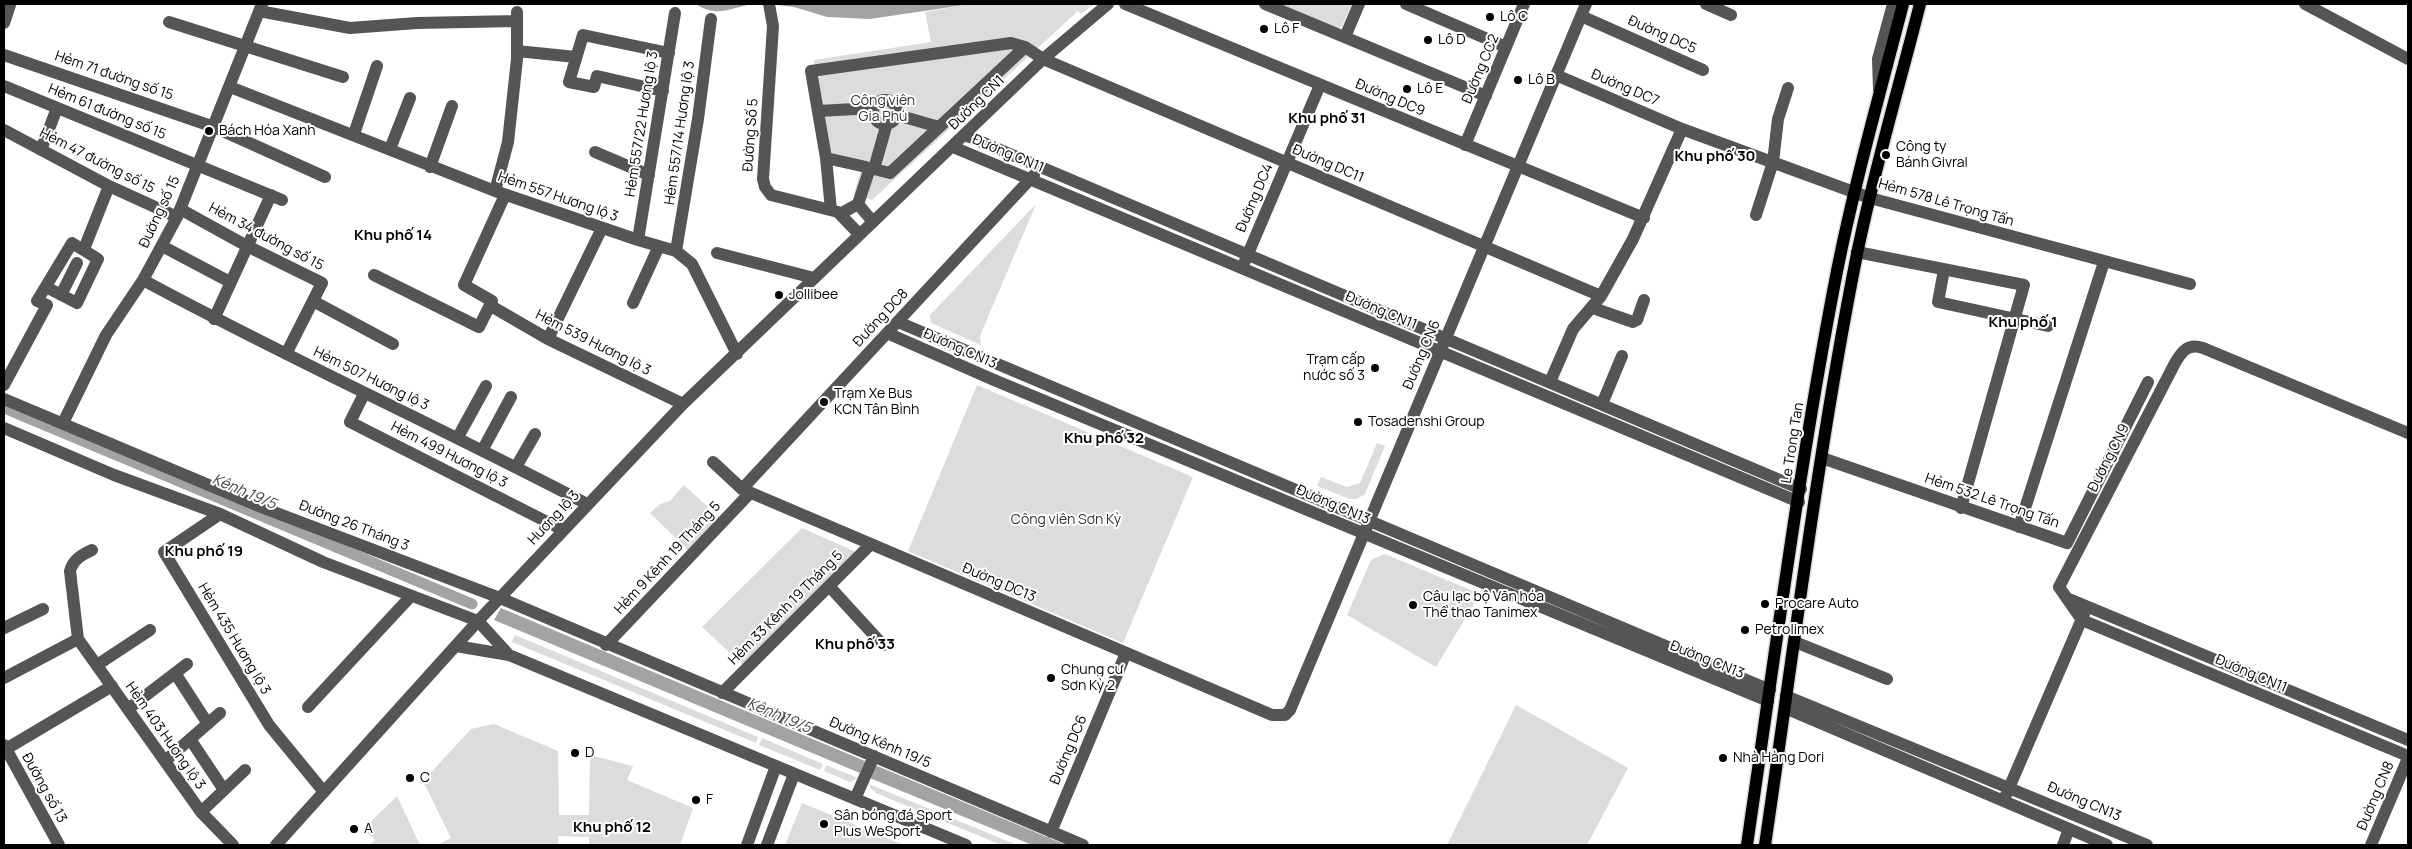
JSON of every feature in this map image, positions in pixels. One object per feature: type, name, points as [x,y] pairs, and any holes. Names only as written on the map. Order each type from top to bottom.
[{"type":"main road","name":"Le Trong Tan","points":[[1747,845],[1827,327],[1855,191],[1903,4]]},
{"type":"main road","points":[[1765,845],[1822,458],[1857,252],[1920,4]]},
{"type":"main road","points":[[1769,695],[1786,702]]},
{"type":"street","name":"Đường Số 5","points":[[769,4],[773,26],[764,187],[771,195],[836,212]]},
{"type":"street","name":"Đường CN1","points":[[871,223],[965,136],[1043,59],[1108,4]]},
{"type":"street","name":"Đường DC9","points":[[1125,4],[1644,218]]},
{"type":"street","points":[[1265,4],[1486,96]]},
{"type":"street","points":[[1345,37],[1360,4]]},
{"type":"street","points":[[1406,4],[1506,47]]},
{"type":"street","name":"Đường CC2","points":[[1465,145],[1524,4]]},
{"type":"street","name":"Đường CN6","points":[[1282,716],[1290,710],[1586,4]]},
{"type":"street","points":[[1706,4],[1731,15]]},
{"type":"street","points":[[1879,94],[1878,59],[1892,4]]},
{"type":"street","points":[[2305,4],[2408,59]]},
{"type":"street","points":[[4,23],[10,5]]},
{"type":"street","points":[[261,7],[350,28],[517,16],[517,51],[508,142],[500,193]]},
{"type":"street","name":"Đường số 15","points":[[63,423],[106,335],[143,280],[179,213],[261,7]]},
{"type":"street","name":"Hẻm 557/22 Hương lộ 3","points":[[638,240],[675,13]]},
{"type":"street","name":"Đường DC5","points":[[1581,16],[1703,70]]},
{"type":"street","name":"Hẻm 557/14 Hương lộ 3","points":[[676,251],[698,119],[711,19]]},
{"type":"street","points":[[169,22],[245,48],[343,77]]},
{"type":"street","points":[[663,92],[597,76],[594,87],[569,82],[583,35],[669,53]]},
{"type":"street","points":[[859,234],[836,212],[811,72],[1002,43],[1025,47]]},
{"type":"street","points":[[826,158],[890,173],[1025,47]]},
{"type":"street","name":"Đường DC11","points":[[1025,47],[1043,59],[1601,296]]},
{"type":"street","points":[[517,51],[576,57]]},
{"type":"street","name":"Hẻm 71 đường số 15","points":[[4,55],[214,126],[325,177]]},
{"type":"street","points":[[354,134],[377,66]]},
{"type":"street","name":"Đường DC7","points":[[1556,75],[1682,129],[1773,162]]},
{"type":"street","name":"Đường DC4","points":[[1242,268],[1320,85]]},
{"type":"street","name":"Hẻm 61 đường số 15","points":[[4,86],[276,197],[247,246]]},
{"type":"street","name":"Hẻm 557 Hương lộ 3","points":[[230,87],[354,134],[500,193],[676,251],[692,264],[737,354]]},
{"type":"street","points":[[1756,215],[1773,162],[1778,119],[1788,88]]},
{"type":"street","points":[[390,149],[410,98]]},
{"type":"street","points":[[858,204],[888,120],[896,106],[888,100],[878,103],[874,108],[874,116],[888,120],[939,127]]},
{"type":"street","points":[[430,166],[452,106]]},
{"type":"street","points":[[41,150],[57,108]]},
{"type":"street","points":[[818,111],[874,108]]},
{"type":"street","points":[[1550,382],[1573,329],[1593,308],[1601,296],[1644,218],[1682,129]]},
{"type":"street","name":"Hẻm 47 đường số 15","points":[[4,130],[109,186],[179,213]]},
{"type":"street","name":"Đường CN11","points":[[965,136],[1602,404],[1800,495]]},
{"type":"street","name":"Đường CN11","points":[[953,147],[1440,352],[1800,495]]},
{"type":"street","points":[[594,152],[649,175]]},
{"type":"street","name":"Hẻm 578 Lê Trọng Tấn","points":[[1773,162],[1870,198],[2190,284]]},
{"type":"street","name":"Đường DC8","points":[[746,491],[887,333],[1041,168]]},
{"type":"street","points":[[84,249],[109,186]]},
{"type":"street","name":"Hẻm 539 Hương lộ 3","points":[[500,193],[464,285],[492,301],[491,306],[548,339],[683,404]]},
{"type":"street","points":[[836,212],[858,204]]},
{"type":"street","points":[[858,204],[871,223]]},
{"type":"street","name":"Hẻm 34 đường số 15","points":[[179,213],[322,283],[286,354]]},
{"type":"street","name":"Hương lộ 3","points":[[276,845],[480,618],[587,504],[683,404],[871,223]]},
{"type":"street","points":[[548,339],[602,228]]},
{"type":"street","points":[[4,385],[47,306],[37,301],[72,243],[98,259],[77,303],[46,287]]},
{"type":"street","points":[[162,246],[230,282]]},
{"type":"street","points":[[214,319],[247,246]]},
{"type":"street","points":[[633,304],[659,246]]},
{"type":"street","points":[[1857,252],[2024,285],[1962,508]]},
{"type":"street","points":[[717,253],[814,278]]},
{"type":"street","points":[[2019,527],[2104,262]]},
{"type":"street","points":[[61,295],[77,263]]},
{"type":"street","points":[[1944,270],[1938,302],[2048,326]]},
{"type":"street","points":[[374,275],[479,328],[491,306]]},
{"type":"street","name":"Hẻm 507 Hương lộ 3","points":[[143,280],[214,319],[364,394],[483,449],[587,504]]},
{"type":"street","points":[[1593,308],[1633,322],[1636,320],[1644,300]]},
{"type":"street","points":[[313,301],[393,344]]},
{"type":"street","name":"Đường CN13","points":[[898,322],[1369,521],[1605,627]]},
{"type":"street","name":"Đường CN13","points":[[887,333],[994,380],[1363,534],[1605,627],[1769,695]]},
{"type":"street","name":"Đường CN9","points":[[2082,620],[2059,588],[2175,363],[2187,347],[2203,348],[2408,434]]},
{"type":"street","points":[[1602,404],[1622,356]]},
{"type":"street","name":"Hẻm 532 Lê Trọng Tấn","points":[[1822,458],[2067,543],[2148,382]]},
{"type":"street","points":[[458,438],[486,386]]},
{"type":"street","name":"Hẻm 499 Hương lộ 3","points":[[364,394],[350,422],[563,530]]},
{"type":"street","points":[[483,449],[511,397]]},
{"type":"street","name":"Đường 26 Tháng 3","points":[[4,399],[63,423],[207,496],[496,601]]},
{"type":"street","name":"Đường 26 Tháng 3","points":[[4,428],[114,475],[207,496],[220,514],[323,562],[411,596],[480,618]]},
{"type":"street","points":[[516,466],[535,434]]},
{"type":"street","name":"Đường DC13","points":[[713,462],[746,491],[1272,715],[1282,716]]},
{"type":"street","name":"Hẻm 9 Kênh 19 Tháng 5","points":[[606,645],[746,491]]},
{"type":"street","name":"Hẻm 435 Hương lộ 3","points":[[220,514],[164,552],[269,725],[324,792]]},
{"type":"street","name":"Hẻm 33 Kênh 19 Tháng 5","points":[[722,693],[871,544]]},
{"type":"street","points":[[4,678],[78,639],[70,572],[72,564],[77,559],[92,550]]},
{"type":"street","points":[[829,586],[883,645]]},
{"type":"street","points":[[308,707],[411,596]]},
{"type":"street","name":"Đường CN11","points":[[2069,600],[2408,740]]},
{"type":"street","name":"Đường Kênh 19/5","points":[[496,601],[722,693],[872,759],[1083,845]]},
{"type":"street","points":[[2004,800],[2087,607]]},
{"type":"street","points":[[4,628],[43,609]]},
{"type":"street","points":[[480,618],[509,655]]},
{"type":"street","name":"Đường CN11","points":[[2082,620],[2408,757]]},
{"type":"street","points":[[96,665],[150,630]]},
{"type":"street","name":"Hẻm 403 Hương lộ 3","points":[[78,639],[201,812],[233,845]]},
{"type":"street","points":[[1795,642],[1887,679]]},
{"type":"street","points":[[456,646],[509,655],[966,845]]},
{"type":"street","name":"Đường DC6","points":[[1051,832],[1126,653]]},
{"type":"street","points":[[128,709],[187,664]]},
{"type":"street","points":[[175,673],[208,724]]},
{"type":"street","points":[[5,747],[112,686]]},
{"type":"street","points":[[1786,702],[1960,782],[2107,845]]},
{"type":"street","name":"Đường CN13","points":[[1786,702],[1965,769],[2147,845]]},
{"type":"street","points":[[165,761],[220,713]]},
{"type":"street","points":[[190,739],[224,790]]},
{"type":"street","name":"Đường số 13","points":[[5,747],[60,845]]},
{"type":"street","name":"Đường CN8","points":[[2371,845],[2408,757]]},
{"type":"street","points":[[855,799],[872,759]]},
{"type":"street","points":[[747,845],[776,766]]},
{"type":"street","points":[[1960,782],[1965,769]]},
{"type":"street","points":[[201,812],[245,770]]},
{"type":"street","points":[[767,845],[794,774]]},
{"type":"street","points":[[2092,839],[2098,825]]},
{"type":"street","points":[[2062,845],[2069,830]]},
{"type":"green space","name":"Công viên Gia Phú","points":[[971,4],[1094,4],[1081,14],[1078,11],[872,200],[854,194],[861,169],[829,156],[814,60],[931,42],[925,12]]},
{"type":"green space","points":[[1275,4],[1352,4],[1342,26],[1337,29]]},
{"type":"green space","points":[[1036,204],[980,336],[981,345],[931,323],[930,315]]},
{"type":"green space","name":"Công viên Sơn Kỳ","points":[[977,385],[1193,477],[1123,643],[908,551]]},
{"type":"green space","points":[[1377,443],[1385,446],[1365,494],[1357,499],[1350,499],[1317,486],[1321,477],[1347,487],[1360,483]]},
{"type":"green space","points":[[684,485],[721,519],[690,552],[650,513],[660,504],[670,501]]},
{"type":"green space","points":[[802,528],[854,551],[854,556],[743,665],[702,627]]},
{"type":"green space","name":"Câu lạc bộ Văn hóa Thể thao Tanimex","points":[[1385,554],[1480,594],[1436,667],[1347,615],[1371,560]]},
{"type":"green space","points":[[515,635],[758,737],[756,743],[512,642]]},
{"type":"green space","points":[[1516,705],[1628,768],[1587,845],[1447,845]]},
{"type":"green space","points":[[494,724],[558,751],[559,815],[589,815],[590,755],[633,766],[627,780],[693,808],[680,845],[589,845],[589,837],[558,836],[558,845],[437,845],[451,838],[423,781],[471,729]]},
{"type":"green space","points":[[762,738],[823,764],[820,770],[759,745]]},
{"type":"green space","points":[[826,765],[858,778],[850,782],[824,771]]},
{"type":"green space","points":[[869,784],[1017,845],[1001,845],[876,793]]},
{"type":"green space","points":[[397,796],[420,845],[370,845],[375,840],[363,829]]},
{"type":"green space","name":"Sân bóng đá Sport Plus WeSport","points":[[802,803],[904,845],[785,845]]},
{"type":"shaded area","points":[[696,4],[752,4],[717,11],[703,8]]},
{"type":"shaded area","points":[[768,4],[971,4],[870,19],[827,17],[794,7]]},
{"type":"shaded area","points":[[501,608],[865,761],[860,773],[494,620]]},
{"type":"shaded area","points":[[875,765],[1066,845],[1032,845],[870,778]]},
{"type":"waterway","name":"Kênh 19/5","points":[[4,408],[472,604]]},
{"type":"place","name":"Lô C","points":[[1490,17]]},
{"type":"place","name":"Lô F","points":[[1264,29]]},
{"type":"place","name":"Lô D","points":[[1428,40]]},
{"type":"place","name":"Lô B","points":[[1518,80]]},
{"type":"place","name":"Lô E","points":[[1407,89]]},
{"type":"place","name":"Bách Hóa Xanh","points":[[209,131]]},
{"type":"place","name":"Công ty Bánh Givral","points":[[1886,155]]},
{"type":"place","name":"Jollibee","points":[[779,295]]},
{"type":"place","name":"Trạm cấp nước số 3","points":[[1375,368]]},
{"type":"place","name":"Trạm Xe Bus KCN Tân Bình","points":[[824,402]]},
{"type":"place","name":"Tosadenshi Group","points":[[1358,422]]},
{"type":"place","name":"Procare Auto","points":[[1765,604]]},
{"type":"place","name":"Câu lạc bộ Văn hóa Thể thao Tanimex","points":[[1413,605]]},
{"type":"place","name":"Petrolimex","points":[[1745,630]]},
{"type":"place","name":"Chung cư Sơn Kỳ 2","points":[[1051,678]]},
{"type":"place","name":"D","points":[[575,753]]},
{"type":"place","name":"Nhà Hàng Dori","points":[[1723,758]]},
{"type":"place","name":"C","points":[[410,778]]},
{"type":"place","name":"F","points":[[696,800]]},
{"type":"place","name":"Sân bóng đá Sport Plus WeSport","points":[[824,824]]},
{"type":"place","name":"A","points":[[354,829]]},
{"type":"district","name":"Khu phố 31","points":[[1327,119]]},
{"type":"district","name":"Khu phố 30","points":[[1715,157]]},
{"type":"district","name":"Khu phố 14","points":[[393,236]]},
{"type":"district","name":"Khu phố 1","points":[[2023,323]]},
{"type":"district","name":"Khu phố 32","points":[[1104,439]]},
{"type":"district","name":"Khu phố 19","points":[[204,552]]},
{"type":"district","name":"Khu phố 33","points":[[855,645]]},
{"type":"district","name":"Khu phố 12","points":[[612,828]]}]
